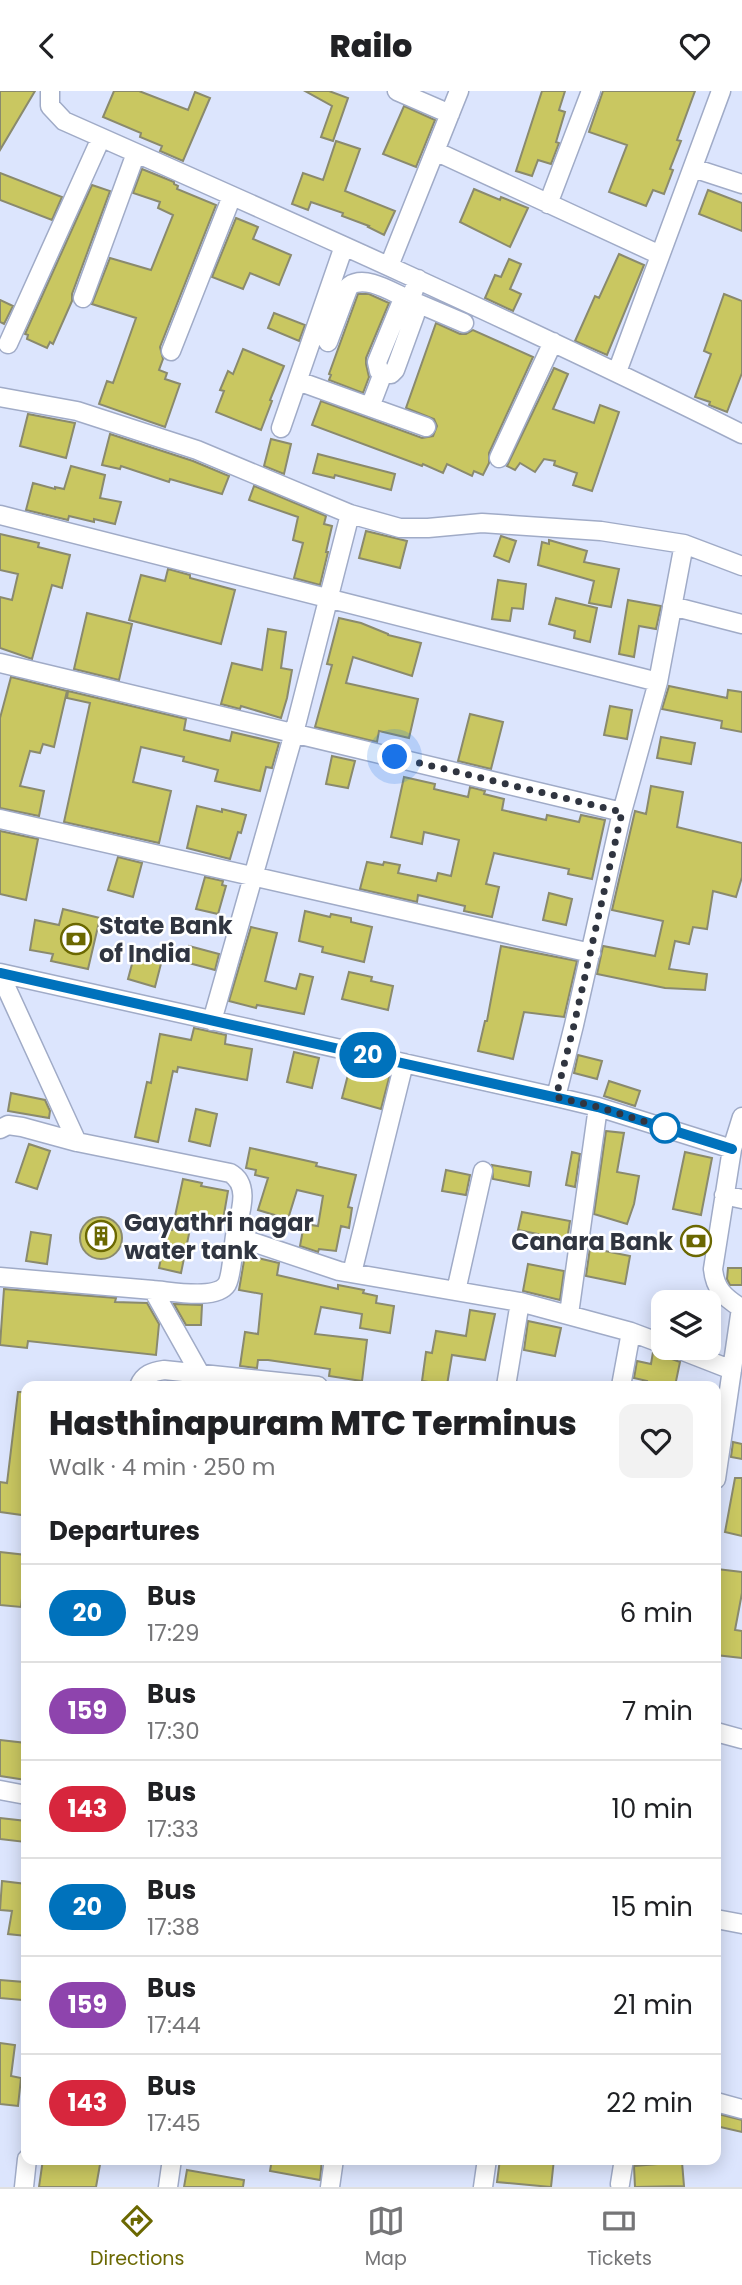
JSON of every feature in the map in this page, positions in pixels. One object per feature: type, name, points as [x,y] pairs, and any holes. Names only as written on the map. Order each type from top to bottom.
[{"type":"street","points":[[51,91],[50,106],[64,121],[418,279],[742,434]]},
{"type":"street","points":[[397,91],[450,114]]},
{"type":"street","points":[[389,266],[459,91]]},
{"type":"street","points":[[548,204],[591,91]]},
{"type":"street","points":[[617,372],[721,91]]},
{"type":"street","points":[[8,344],[101,138]]},
{"type":"street","points":[[435,151],[660,255]]},
{"type":"street","points":[[83,298],[136,153]]},
{"type":"street","points":[[693,168],[742,184]]},
{"type":"street","points":[[171,351],[232,196]]},
{"type":"street","points":[[281,428],[344,246]]},
{"type":"street","points":[[410,302],[418,279]]},
{"type":"street","points":[[328,342],[349,286],[353,283],[368,282],[464,323]]},
{"type":"street","points":[[370,407],[383,373],[379,371],[377,362],[398,308],[410,302]]},
{"type":"street","points":[[499,458],[553,342]]},
{"type":"street","points":[[298,381],[426,427]]},
{"type":"street","points":[[0,397],[77,411],[197,450],[350,514],[400,528],[482,523],[601,531],[684,544],[742,566]]},
{"type":"street","points":[[212,1021],[294,733],[350,514]]},
{"type":"street","points":[[0,515],[658,683]]},
{"type":"street","points":[[556,1097],[622,812],[658,683],[684,544]]},
{"type":"street","points":[[672,606],[742,624]]},
{"type":"street","points":[[0,663],[622,812]]},
{"type":"street","points":[[0,819],[591,953]]},
{"type":"street","points":[[0,974],[598,1107],[732,1149]]},
{"type":"street","points":[[0,974],[77,1142]]},
{"type":"street","points":[[352,1273],[404,1063]]},
{"type":"street","points":[[569,1314],[598,1107]]},
{"type":"street","points":[[721,1445],[741,1308],[722,1295],[714,1281],[713,1269],[733,1197],[732,1149],[742,1117]]},
{"type":"street","points":[[0,1129],[8,1125],[22,1127],[77,1142],[230,1173],[238,1177],[243,1189],[228,1283],[221,1290],[208,1294],[0,1277]]},
{"type":"street","points":[[456,1291],[483,1171]]},
{"type":"street","points":[[235,1236],[339,1271],[520,1302],[651,1340]]},
{"type":"street","points":[[153,1290],[198,1372]]},
{"type":"street","points":[[507,1381],[520,1302]]},
{"type":"street","points":[[622,1381],[631,1332]]},
{"type":"street","points":[[706,1360],[732,1370]]},
{"type":"street","points":[[142,1381],[151,1372],[164,1370],[260,1381]]},
{"type":"street","points":[[721,1734],[742,1739]]},
{"type":"street","points":[[0,1790],[21,1794]]},
{"type":"street","points":[[721,1920],[742,1924]]},
{"type":"street","points":[[721,2103],[742,2109]]},
{"type":"street","points":[[24,2187],[26,2165]]},
{"type":"street","points":[[168,2187],[171,2165]]},
{"type":"street","points":[[330,2187],[333,2165]]},
{"type":"street","points":[[483,2187],[486,2165]]},
{"type":"street","points":[[620,2185],[623,2165]]},
{"type":"building","points":[[0,91],[35,91],[0,150]]},
{"type":"building","points":[[114,91],[139,91],[188,110],[195,92],[210,98],[183,161],[160,151],[162,146],[140,137],[141,133],[103,117]]},
{"type":"building","points":[[305,91],[329,91],[348,98],[333,141],[321,137],[332,106]]},
{"type":"building","points":[[542,91],[565,91],[559,110],[565,112],[556,142],[559,143],[551,164],[538,160],[532,176],[516,171]]},
{"type":"building","points":[[603,91],[695,91],[677,140],[681,141],[664,194],[653,190],[646,206],[609,192],[627,145],[589,132]]},
{"type":"building","points":[[404,106],[435,120],[416,167],[383,154]]},
{"type":"building","points":[[336,141],[360,149],[345,191],[395,211],[384,235],[342,216],[343,213],[311,202],[308,210],[292,204],[303,173],[323,180]]},
{"type":"building","points":[[142,169],[174,182],[178,186],[177,189],[216,205],[160,347],[163,359],[159,370],[167,373],[165,379],[180,384],[165,427],[99,404],[107,381],[113,383],[136,318],[92,304],[110,258],[151,270],[173,215],[158,208],[160,202],[133,193]]},
{"type":"building","points":[[0,173],[62,197],[52,220],[0,200]]},
{"type":"building","points":[[92,185],[110,191],[72,294],[72,301],[53,344],[50,342],[47,348],[27,339],[28,335],[25,334]]},
{"type":"building","points":[[474,189],[528,208],[510,247],[460,222]]},
{"type":"building","points":[[708,190],[742,203],[742,231],[699,214]]},
{"type":"building","points":[[236,218],[258,227],[253,239],[291,255],[279,285],[250,273],[243,289],[212,277]]},
{"type":"building","points":[[619,254],[644,265],[607,355],[575,341],[595,296],[599,298]]},
{"type":"building","points":[[509,259],[521,264],[510,289],[521,294],[513,311],[485,298],[495,275],[501,277]]},
{"type":"building","points":[[358,294],[369,294],[389,303],[366,358],[369,377],[363,393],[329,380]]},
{"type":"building","points":[[724,294],[742,301],[742,373],[727,412],[695,397],[711,354],[704,351]]},
{"type":"building","points":[[0,300],[13,306],[4,324],[0,322]]},
{"type":"building","points":[[274,313],[305,325],[299,341],[268,328]]},
{"type":"building","points":[[436,323],[460,334],[473,330],[533,357],[489,453],[489,463],[483,475],[474,471],[472,476],[447,464],[443,473],[312,425],[321,401],[422,438],[433,436],[437,426],[434,419],[406,408]]},
{"type":"building","points":[[243,349],[284,366],[261,430],[216,412],[224,391],[220,390],[228,371],[233,374]]},
{"type":"building","points":[[554,368],[568,374],[553,409],[594,423],[600,405],[619,412],[592,491],[573,485],[577,473],[554,465],[555,461],[544,459],[535,472],[520,463],[515,470],[507,466]]},
{"type":"building","points":[[28,414],[75,423],[66,458],[20,446]]},
{"type":"building","points":[[110,434],[193,461],[229,476],[222,494],[170,479],[169,482],[121,466],[120,469],[102,465]]},
{"type":"building","points":[[271,439],[291,444],[284,474],[264,466]]},
{"type":"building","points":[[318,454],[395,474],[391,490],[335,475],[334,478],[313,473]]},
{"type":"building","points":[[71,466],[105,475],[100,498],[121,502],[115,524],[69,516],[68,520],[26,510],[33,483],[64,489]]},
{"type":"building","points":[[254,486],[326,516],[324,524],[332,526],[320,585],[294,578],[303,543],[293,540],[298,517],[249,500]]},
{"type":"building","points":[[366,531],[407,541],[400,568],[359,558]]},
{"type":"building","points":[[0,534],[39,543],[38,547],[70,555],[62,588],[52,585],[32,659],[0,648],[0,597],[12,600],[18,574],[0,570]]},
{"type":"building","points":[[501,536],[516,541],[509,562],[494,556]]},
{"type":"building","points":[[549,540],[587,551],[584,562],[619,569],[611,607],[589,603],[594,581],[538,565],[542,542],[549,544]]},
{"type":"building","points":[[168,569],[235,590],[221,644],[129,620],[141,575],[165,581]]},
{"type":"building","points":[[498,580],[526,584],[523,609],[512,608],[510,621],[492,619]]},
{"type":"building","points":[[556,598],[597,608],[590,642],[574,638],[575,631],[549,624]]},
{"type":"building","points":[[628,600],[661,606],[656,629],[639,626],[634,657],[619,654]]},
{"type":"building","points":[[87,613],[132,624],[119,680],[74,669]]},
{"type":"building","points":[[339,618],[421,643],[412,676],[353,657],[346,683],[418,699],[409,738],[379,731],[377,742],[315,727],[332,665],[327,664]]},
{"type":"building","points":[[268,629],[286,632],[281,668],[292,670],[281,718],[241,706],[240,709],[221,704],[232,663],[262,670]]},
{"type":"building","points":[[11,677],[67,691],[54,747],[43,744],[40,753],[30,751],[20,786],[44,791],[39,816],[0,808],[0,718]]},
{"type":"building","points":[[669,686],[727,698],[728,690],[742,692],[742,732],[721,728],[722,721],[662,709]]},
{"type":"building","points":[[68,691],[186,719],[184,730],[230,741],[232,732],[279,743],[272,768],[266,767],[260,791],[215,781],[218,770],[183,761],[184,757],[141,747],[133,782],[171,791],[159,843],[64,822],[90,703],[67,698]]},
{"type":"building","points":[[610,706],[632,710],[627,739],[604,735]]},
{"type":"building","points":[[470,714],[503,722],[491,769],[458,761]]},
{"type":"building","points":[[661,737],[695,743],[691,764],[657,758]]},
{"type":"building","points":[[332,756],[355,761],[348,788],[326,784]]},
{"type":"building","points":[[404,777],[435,784],[434,789],[468,797],[470,787],[485,791],[484,794],[504,799],[502,810],[546,820],[547,815],[579,822],[581,815],[605,820],[592,879],[568,874],[569,869],[494,853],[486,884],[499,887],[492,917],[464,911],[465,906],[418,895],[417,902],[360,889],[367,862],[400,865],[398,873],[436,881],[438,873],[451,876],[459,840],[424,832],[422,844],[391,837]]},
{"type":"building","points":[[651,786],[683,792],[677,827],[742,843],[742,877],[736,897],[713,891],[707,929],[693,927],[689,944],[675,941],[669,969],[707,974],[705,990],[665,988],[597,974],[603,946],[655,956],[663,921],[612,910],[635,811],[646,814]]},
{"type":"building","points":[[197,806],[246,815],[230,859],[187,848]]},
{"type":"building","points":[[0,831],[38,839],[26,900],[0,894]]},
{"type":"building","points":[[118,857],[142,863],[133,897],[108,890]]},
{"type":"building","points":[[205,877],[223,881],[222,885],[226,886],[218,914],[196,909]]},
{"type":"building","points":[[549,893],[572,899],[566,925],[543,920]]},
{"type":"building","name":"State Bank of India","points":[[63,909],[100,918],[88,969],[51,961],[53,954],[30,950],[35,920],[59,925]]},
{"type":"building","points":[[305,911],[330,917],[331,914],[351,918],[351,922],[372,927],[364,962],[322,952],[323,947],[299,941]]},
{"type":"building","points":[[251,927],[277,933],[265,981],[296,989],[300,974],[313,977],[304,1014],[257,1005],[256,1008],[229,1001]]},
{"type":"building","points":[[189,946],[219,954],[215,970],[185,962]]},
{"type":"building","points":[[501,946],[577,961],[564,1017],[524,1012],[513,1059],[478,1051],[487,1021]]},
{"type":"building","points":[[136,949],[163,956],[155,987],[128,979]]},
{"type":"building","points":[[349,972],[372,977],[371,981],[393,986],[388,1010],[342,999]]},
{"type":"building","points":[[194,1028],[226,1035],[225,1044],[252,1049],[247,1080],[178,1067],[177,1072],[173,1071],[158,1142],[135,1137],[147,1082],[151,1083],[160,1034],[191,1040]]},
{"type":"building","points":[[294,1052],[319,1058],[312,1088],[287,1082]]},
{"type":"building","points":[[578,1055],[602,1061],[597,1079],[574,1073]]},
{"type":"building","points":[[350,1067],[390,1074],[381,1109],[342,1098]]},
{"type":"building","points":[[609,1081],[640,1091],[635,1106],[604,1096]]},
{"type":"building","points":[[11,1093],[45,1100],[50,1111],[49,1118],[8,1111]]},
{"type":"building","points":[[196,1109],[217,1114],[210,1146],[189,1141]]},
{"type":"building","points":[[606,1131],[624,1133],[617,1172],[639,1176],[627,1224],[594,1214]]},
{"type":"building","points":[[29,1144],[50,1151],[37,1189],[16,1182]]},
{"type":"building","points":[[250,1148],[356,1175],[348,1207],[352,1208],[349,1228],[341,1226],[336,1251],[319,1249],[318,1252],[300,1246],[304,1224],[318,1226],[323,1196],[297,1190],[288,1219],[258,1210],[268,1178],[255,1175],[256,1170],[246,1168]]},
{"type":"building","points":[[572,1152],[580,1154],[575,1187],[566,1185]]},
{"type":"building","points":[[685,1152],[712,1158],[701,1215],[673,1209]]},
{"type":"building","points":[[492,1165],[531,1172],[529,1186],[493,1179]]},
{"type":"building","points":[[446,1170],[470,1175],[466,1195],[442,1191]]},
{"type":"building","points":[[183,1179],[202,1183],[201,1186],[228,1191],[223,1220],[195,1215],[181,1273],[159,1268],[167,1229],[172,1230]]},
{"type":"building","points":[[522,1212],[570,1221],[567,1240],[518,1230]]},
{"type":"building","name":"Gayathri nagar water tank","points":[[101,1217],[116,1223],[122,1238],[116,1253],[101,1259],[86,1253],[80,1238],[86,1223]]},
{"type":"building","points":[[31,1232],[51,1235],[47,1264],[26,1261]]},
{"type":"building","points":[[590,1248],[630,1256],[625,1284],[586,1276]]},
{"type":"building","points":[[245,1255],[279,1263],[277,1275],[338,1289],[338,1285],[364,1290],[363,1293],[377,1296],[376,1303],[394,1306],[390,1333],[360,1328],[362,1314],[321,1307],[315,1334],[367,1340],[362,1381],[329,1376],[330,1369],[268,1360],[258,1360],[257,1368],[240,1366],[245,1332],[258,1334],[262,1294],[239,1290]]},
{"type":"building","points":[[528,1264],[564,1271],[560,1300],[523,1291]]},
{"type":"building","points":[[728,1268],[742,1268],[742,1285],[730,1285],[727,1279]]},
{"type":"building","points":[[4,1289],[116,1298],[115,1302],[147,1303],[159,1324],[156,1355],[28,1341],[27,1348],[0,1345]]},
{"type":"building","points":[[174,1304],[202,1305],[201,1325],[186,1325]]},
{"type":"building","points":[[470,1310],[495,1314],[485,1360],[452,1355],[448,1381],[422,1381],[426,1352],[432,1353],[436,1331],[466,1336]]},
{"type":"building","points":[[528,1321],[561,1328],[555,1356],[524,1350]]},
{"type":"building","points":[[652,1360],[680,1362],[676,1381],[634,1378],[637,1361],[651,1364]]},
{"type":"building","points":[[18,1392],[21,1392],[21,1515],[0,1512],[0,1482],[7,1483]]},
{"type":"building","points":[[733,1442],[742,1444],[742,1459],[731,1457]]},
{"type":"building","points":[[735,1478],[742,1478],[742,1536],[725,1532]]},
{"type":"building","points":[[0,1552],[21,1554],[21,1607],[0,1605]]},
{"type":"building","points":[[721,1569],[742,1572],[742,1593],[735,1630],[742,1631],[742,1658],[721,1656]]},
{"type":"building","points":[[0,1740],[21,1742],[21,1779],[0,1776]]},
{"type":"building","points":[[0,1818],[21,1820],[21,1842],[0,1839]]},
{"type":"building","points":[[2,1881],[21,1883],[21,1935],[8,1934],[12,1911],[0,1910]]},
{"type":"building","points":[[0,1980],[21,1982],[21,2000],[0,1998]]},
{"type":"building","points":[[0,2043],[15,2045],[11,2076],[21,2078],[18,2106],[0,2104]]},
{"type":"building","points":[[721,2115],[742,2120],[742,2132],[721,2127]]},
{"type":"building","points":[[42,2165],[100,2165],[96,2187],[39,2187]]},
{"type":"building","points":[[271,2165],[321,2165],[320,2180],[270,2171]]},
{"type":"building","points":[[499,2165],[553,2165],[551,2187],[497,2182]]},
{"type":"building","points":[[682,2165],[684,2186],[635,2187],[634,2166]]},
{"type":"building","points":[[187,2170],[244,2180],[243,2187],[184,2187]]},
{"type":"bus line","name":"20","points":[[0,973],[598,1107],[732,1149]]},
{"type":"place","name":"State Bank of India","points":[[76,939]]},
{"type":"place","name":"Gayathri nagar water tank","points":[[101,1236]]},
{"type":"place","name":"Canara Bank","points":[[696,1241]]},
{"type":"route","points":[[395,757],[622,812],[556,1097],[669,1129],[665,1128]]}]
